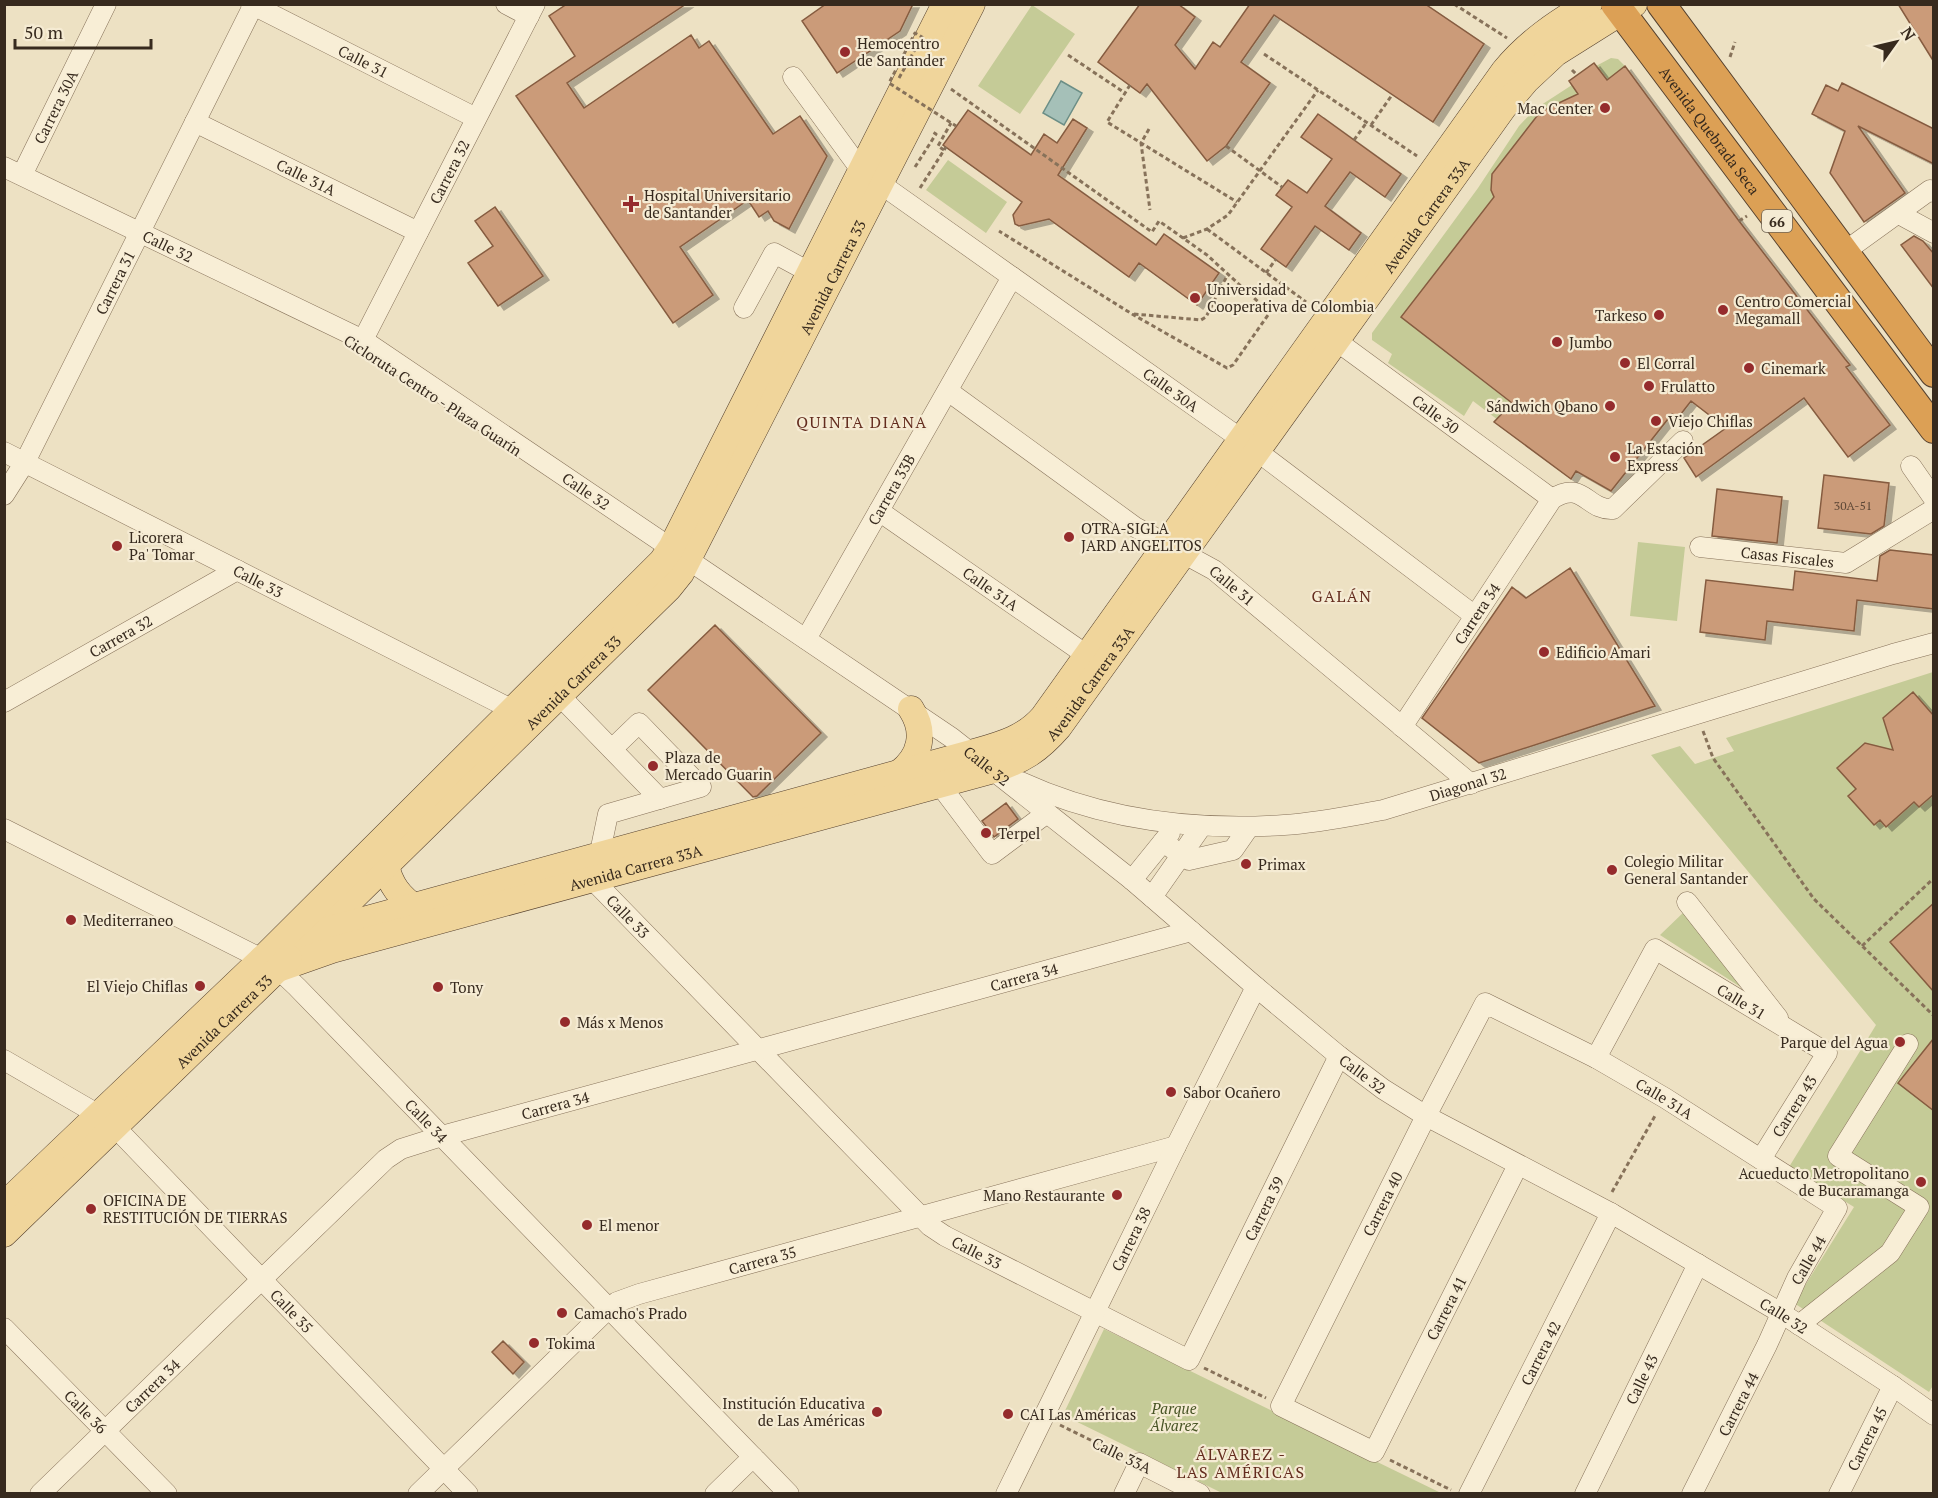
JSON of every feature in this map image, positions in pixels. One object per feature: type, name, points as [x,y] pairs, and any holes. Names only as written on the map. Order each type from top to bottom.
[{"type":"highway","name":"66","points":[[1661,4],[1930,366]]},
{"type":"highway","name":"Avenida Quebrada Seca","points":[[1623,7],[1816,273],[1934,429]]},
{"type":"highway","points":[[1816,273],[1844,252]]},
{"type":"main road","name":"Avenida Carrera 33","points":[[4,1234],[107,1121],[270,964],[513,710],[648,576],[680,553],[871,177],[945,4]]},
{"type":"main road","name":"Avenida Carrera 33","points":[[871,177],[934,78],[972,4]]},
{"type":"main road","name":"Avenida Carrera 33A","points":[[1412,218],[1434,168],[1504,71],[1524,49],[1552,27],[1589,4]]},
{"type":"main road","name":"Avenida Carrera 33A","points":[[270,964],[316,933],[940,785],[1024,759],[1047,742],[1095,660],[1412,218],[1526,81],[1556,53],[1623,7]]},
{"type":"main road","name":"Avenida Carrera 33","points":[[316,933],[669,588],[681,573],[680,553]]},
{"type":"main road","name":"Avenida Carrera 33A","points":[[270,964],[332,950],[1020,737],[1036,725],[1095,660]]},
{"type":"main road","points":[[899,773],[914,759],[920,743],[919,726],[911,709]]},
{"type":"main road","points":[[386,866],[390,882],[396,891],[416,908]]},
{"type":"main road","name":"Avenida Carrera 33","points":[[4,1206],[107,1121]]},
{"type":"street","name":"Carrera 30A","points":[[13,171],[105,4]]},
{"type":"street","points":[[506,4],[532,10]]},
{"type":"street","name":"Calle 31","points":[[253,5],[476,118]]},
{"type":"street","name":"Carrera 31","points":[[4,495],[25,462],[253,5]]},
{"type":"street","name":"Carrera 32","points":[[363,339],[532,10]]},
{"type":"street","name":"Calle 30A","points":[[793,77],[871,177],[1249,445],[1475,616]]},
{"type":"street","name":"Calle 31A","points":[[195,122],[418,232]]},
{"type":"street","name":"Calle 32","points":[[13,171],[363,339],[911,709],[972,753],[1132,880],[1256,987],[1339,1056],[1383,1089],[1425,1116],[1607,1211],[1781,1313],[1934,1415]]},
{"type":"street","points":[[1844,252],[1930,190],[1934,192]]},
{"type":"street","points":[[1899,214],[1934,233]]},
{"type":"street","points":[[744,308],[774,253],[820,278]]},
{"type":"street","name":"Carrera 33B","points":[[806,639],[1012,277]]},
{"type":"street","name":"Calle 30","points":[[1328,335],[1552,499]]},
{"type":"street","name":"Calle 31","points":[[948,391],[1135,527],[1214,570],[1471,784]]},
{"type":"street","points":[[1552,499],[1563,492],[1574,492],[1605,508],[1613,508],[1683,441]]},
{"type":"street","name":"Calle 33","points":[[4,452],[513,710]]},
{"type":"street","points":[[1911,466],[1934,499]]},
{"type":"street","name":"Carrera 34","points":[[1402,727],[1552,499]]},
{"type":"street","name":"Casas Fiscales","points":[[1700,548],[1846,563],[1934,509]]},
{"type":"street","name":"Calle 31A","points":[[879,511],[1095,660]]},
{"type":"street","name":"Carrera 32","points":[[4,702],[237,570]]},
{"type":"street","name":"Diagonal 32","points":[[994,770],[1067,801],[1140,818],[1201,827],[1286,825],[1383,810],[1934,643]]},
{"type":"street","points":[[559,695],[660,799]]},
{"type":"street","points":[[596,868],[608,814],[701,787],[639,723],[612,749]]},
{"type":"street","points":[[940,785],[992,854],[1047,813]]},
{"type":"street","points":[[1132,880],[1177,824]]},
{"type":"street","points":[[1152,897],[1201,827]]},
{"type":"street","points":[[1163,842],[1189,860],[1233,850],[1249,827]]},
{"type":"street","name":"Calle 34","points":[[4,829],[270,964],[297,987],[789,1494]]},
{"type":"street","name":"Calle 33","points":[[596,868],[758,1049],[930,1226],[945,1236],[1189,1360]]},
{"type":"street","points":[[1688,902],[1786,1028]]},
{"type":"street","name":"Carrera 34","points":[[40,1494],[386,1159],[401,1149],[1191,931]]},
{"type":"street","name":"Calle 31","points":[[1596,1058],[1655,950],[1827,1053]]},
{"type":"street","name":"Carrera 38","points":[[1006,1494],[1256,987]]},
{"type":"street","name":"Calle 31A","points":[[1485,1003],[1596,1058],[1665,1098],[1838,1208]]},
{"type":"street","name":"Carrera 40","points":[[1281,1406],[1425,1116],[1485,1003]]},
{"type":"street","points":[[1799,1325],[1890,1253],[1919,1207],[1838,1156],[1908,1044]]},
{"type":"street","name":"Carrera 43","points":[[1761,1160],[1827,1053]]},
{"type":"street","name":"Carrera 39","points":[[1189,1360],[1339,1056]]},
{"type":"street","name":"Calle 35","points":[[4,1060],[107,1121],[468,1494]]},
{"type":"street","name":"Carrera 35","points":[[418,1494],[617,1302],[1176,1146]]},
{"type":"street","name":"Carrera 41","points":[[1374,1452],[1518,1165]]},
{"type":"street","name":"Calle 44","points":[[1781,1313],[1797,1278],[1838,1208]]},
{"type":"street","name":"Carrera 42","points":[[1469,1494],[1607,1211]]},
{"type":"street","name":"Calle 43","points":[[1585,1494],[1698,1264]]},
{"type":"street","name":"Carrera 44","points":[[1692,1494],[1781,1313]]},
{"type":"street","name":"Calle 36","points":[[4,1328],[166,1494]]},
{"type":"street","name":"Carrera 45","points":[[1839,1494],[1893,1386]]},
{"type":"street","points":[[1281,1406],[1374,1452]]},
{"type":"street","points":[[715,1494],[753,1457]]},
{"type":"street","points":[[1125,1494],[1139,1463]]},
{"type":"street","name":"Calle 33A","points":[[1139,1463],[1200,1494]]},
{"type":"path","points":[[1454,4],[1524,49]]},
{"type":"path","points":[[899,78],[922,37],[915,33],[889,82],[956,126]]},
{"type":"path","points":[[1727,64],[1735,42]]},
{"type":"path","points":[[1264,54],[1434,168]]},
{"type":"path","points":[[1068,55],[1125,93]]},
{"type":"path","points":[[1572,70],[1577,75]]},
{"type":"path","points":[[934,78],[1152,232],[1159,221],[1208,255],[1266,309],[1268,315],[1231,367],[1224,367],[1132,314],[999,231]]},
{"type":"path","points":[[1130,85],[1107,122],[1238,203]]},
{"type":"path","points":[[1183,238],[1207,229],[1228,215],[1318,90]]},
{"type":"path","points":[[1371,126],[1392,95]]},
{"type":"path","points":[[914,184],[921,188],[945,148],[938,146],[951,123]]},
{"type":"path","points":[[1354,140],[1367,123]]},
{"type":"path","points":[[1149,129],[1142,143],[1150,210]]},
{"type":"path","points":[[913,171],[936,134]]},
{"type":"path","points":[[1226,146],[1282,187]]},
{"type":"path","points":[[1739,221],[1749,215]]},
{"type":"path","points":[[1207,229],[1306,302]]},
{"type":"path","points":[[1266,273],[1276,259]]},
{"type":"path","points":[[1132,314],[1201,320],[1208,314],[1228,274]]},
{"type":"path","points":[[1697,715],[1713,758],[1814,899],[1934,1016]]},
{"type":"path","points":[[1862,946],[1934,878]]},
{"type":"path","points":[[1607,1211],[1665,1098]]},
{"type":"path","points":[[1189,1360],[1281,1406]]},
{"type":"path","name":"Calle 33A","points":[[1043,1416],[1139,1463]]},
{"type":"path","points":[[1374,1452],[1458,1494]]},
{"type":"green space","points":[[1032,5],[1075,34],[1020,114],[978,86]]},
{"type":"green space","points":[[1611,58],[1618,59],[1625,66],[1607,80],[1596,66]]},
{"type":"green space","points":[[1572,85],[1581,98],[1569,108],[1563,101],[1537,116],[1492,174],[1491,190],[1494,197],[1401,317],[1511,403],[1498,420],[1473,401],[1464,416],[1388,363],[1392,354],[1372,340],[1372,333],[1478,188],[1519,126],[1535,109]]},
{"type":"green space","points":[[948,160],[1007,202],[986,233],[926,190]]},
{"type":"green space","points":[[1638,542],[1685,547],[1677,621],[1630,616]]},
{"type":"green space","name":"Parque del Agua","points":[[1933,672],[1934,1384],[1929,1392],[1794,1303],[1854,1207],[1789,1167],[1876,1025],[1651,755],[1680,746],[1695,764],[1734,751],[1726,738]]},
{"type":"green space","points":[[1686,910],[1753,995],[1660,935]]},
{"type":"green space","name":"Parque Álvarez","points":[[1104,1329],[1441,1493],[1222,1493],[1063,1415]]},
{"type":"water","points":[[1061,81],[1082,93],[1064,125],[1043,113]]},
{"type":"building","points":[[567,4],[686,4],[567,83],[584,108],[691,35],[699,48],[709,41],[773,134],[800,116],[827,156],[789,229],[774,221],[768,211],[759,217],[748,200],[680,247],[713,295],[673,323],[516,96],[575,56],[549,16]]},
{"type":"building","name":"Hemocentro de Santander","points":[[826,4],[913,4],[900,31],[837,73],[802,21]]},
{"type":"building","points":[[1140,4],[1178,4],[1195,17],[1175,45],[1195,69],[1213,42],[1220,47],[1250,4],[1425,4],[1484,44],[1433,122],[1274,15],[1241,62],[1270,83],[1226,146],[1207,161],[1147,84],[1140,93],[1098,62]]},
{"type":"building","points":[[1898,4],[1934,4],[1934,62]]},
{"type":"building","points":[[1594,63],[1607,80],[1625,66],[1739,221],[1850,365],[1846,367],[1890,425],[1848,457],[1804,398],[1696,477],[1684,458],[1726,428],[1691,401],[1677,419],[1672,414],[1611,491],[1576,471],[1571,479],[1494,422],[1512,403],[1401,317],[1494,197],[1491,190],[1492,174],[1537,116],[1546,109],[1578,94],[1569,81]]},
{"type":"building","points":[[1842,83],[1934,129],[1934,164],[1858,126],[1905,193],[1864,222],[1830,173],[1845,131],[1812,114],[1826,85],[1838,91]]},
{"type":"building","points":[[968,110],[1031,155],[1044,134],[1057,143],[1073,119],[1087,128],[1058,175],[1156,245],[1164,234],[1219,273],[1197,305],[1139,263],[1129,277],[1049,219],[1019,226],[1015,224],[1013,215],[1022,202],[943,145]]},
{"type":"building","points":[[1318,114],[1401,174],[1385,197],[1350,172],[1325,206],[1361,233],[1349,250],[1315,226],[1286,267],[1261,249],[1292,207],[1276,195],[1288,180],[1307,193],[1332,159],[1301,137]]},
{"type":"building","points":[[495,207],[543,276],[498,306],[468,263],[493,246],[475,221]]},
{"type":"building","points":[[1914,236],[1923,241],[1934,254],[1934,289],[1901,245]]},
{"type":"building","points":[[1824,475],[1889,483],[1884,526],[1871,534],[1818,528]]},
{"type":"building","points":[[1717,489],[1782,497],[1777,543],[1712,536]]},
{"type":"building","points":[[1890,550],[1934,555],[1934,609],[1857,600],[1854,631],[1767,621],[1765,640],[1700,632],[1706,580],[1793,590],[1795,571],[1877,581],[1880,556]]},
{"type":"building","name":"Edificio Amari","points":[[1570,568],[1655,706],[1479,763],[1422,718],[1512,587],[1526,598]]},
{"type":"building","points":[[715,625],[821,733],[757,796],[753,797],[648,690]]},
{"type":"building","points":[[1913,692],[1934,716],[1934,794],[1919,807],[1914,802],[1886,827],[1880,820],[1874,825],[1848,796],[1856,789],[1837,768],[1865,743],[1893,750],[1883,718]]},
{"type":"building","points":[[1006,803],[1018,819],[994,837],[982,821]]},
{"type":"building","points":[[1934,903],[1934,992],[1890,942]]},
{"type":"building","points":[[1934,1038],[1934,1111],[1898,1083]]},
{"type":"building","points":[[503,1341],[524,1362],[513,1374],[492,1352]]},
{"type":"place","name":"Hemocentro de Santander","points":[[845,52]]},
{"type":"place","name":"Mac Center","points":[[1605,108]]},
{"type":"place","name":"Hospital Universitario de Santander","points":[[631,204]]},
{"type":"place","name":"Universidad Cooperativa de Colombia","points":[[1195,298]]},
{"type":"place","name":"Centro Comercial Megamall","points":[[1723,310]]},
{"type":"place","name":"Tarkeso","points":[[1659,315]]},
{"type":"place","name":"Jumbo","points":[[1557,342]]},
{"type":"place","name":"El Corral","points":[[1625,363]]},
{"type":"place","name":"Cinemark","points":[[1749,368]]},
{"type":"place","name":"Frulatto","points":[[1649,386]]},
{"type":"place","name":"Sándwich Qbano","points":[[1610,406]]},
{"type":"place","name":"Viejo Chiflas","points":[[1656,421]]},
{"type":"place","name":"La Estación Express","points":[[1615,457]]},
{"type":"place","name":"OTRA-SIGLA JARD ANGELITOS","points":[[1069,537]]},
{"type":"place","name":"Licorera Pa' Tomar","points":[[117,546]]},
{"type":"place","name":"Edificio Amari","points":[[1544,652]]},
{"type":"place","name":"Plaza de Mercado Guarin","points":[[653,766]]},
{"type":"place","name":"Terpel","points":[[986,833]]},
{"type":"place","name":"Primax","points":[[1246,864]]},
{"type":"place","name":"Colegio Militar General Santander","points":[[1612,870]]},
{"type":"place","name":"Mediterraneo","points":[[71,920]]},
{"type":"place","name":"El Viejo Chiflas","points":[[200,986]]},
{"type":"place","name":"Tony","points":[[438,987]]},
{"type":"place","name":"Más x Menos","points":[[565,1022]]},
{"type":"place","name":"Parque del Agua","points":[[1900,1042]]},
{"type":"place","name":"Sabor Ocañero","points":[[1171,1092]]},
{"type":"place","name":"Acueducto Metropolitano de Bucaramanga","points":[[1921,1182]]},
{"type":"place","name":"Mano Restaurante","points":[[1117,1195]]},
{"type":"place","name":"OFICINA DE RESTITUCIÓN DE TIERRAS","points":[[91,1209]]},
{"type":"place","name":"El menor","points":[[587,1225]]},
{"type":"place","name":"Camacho's Prado","points":[[562,1313]]},
{"type":"place","name":"Tokima","points":[[534,1343]]},
{"type":"place","name":"Institución Educativa de Las Américas","points":[[877,1412]]},
{"type":"place","name":"CAI Las Américas","points":[[1008,1414]]},
{"type":"district","name":"QUINTA DIANA","points":[[862,422]]},
{"type":"district","name":"GALÁN","points":[[1342,596]]},
{"type":"district","name":"ÁLVAREZ - LAS AMÉRICAS","points":[[1241,1463]]}]
